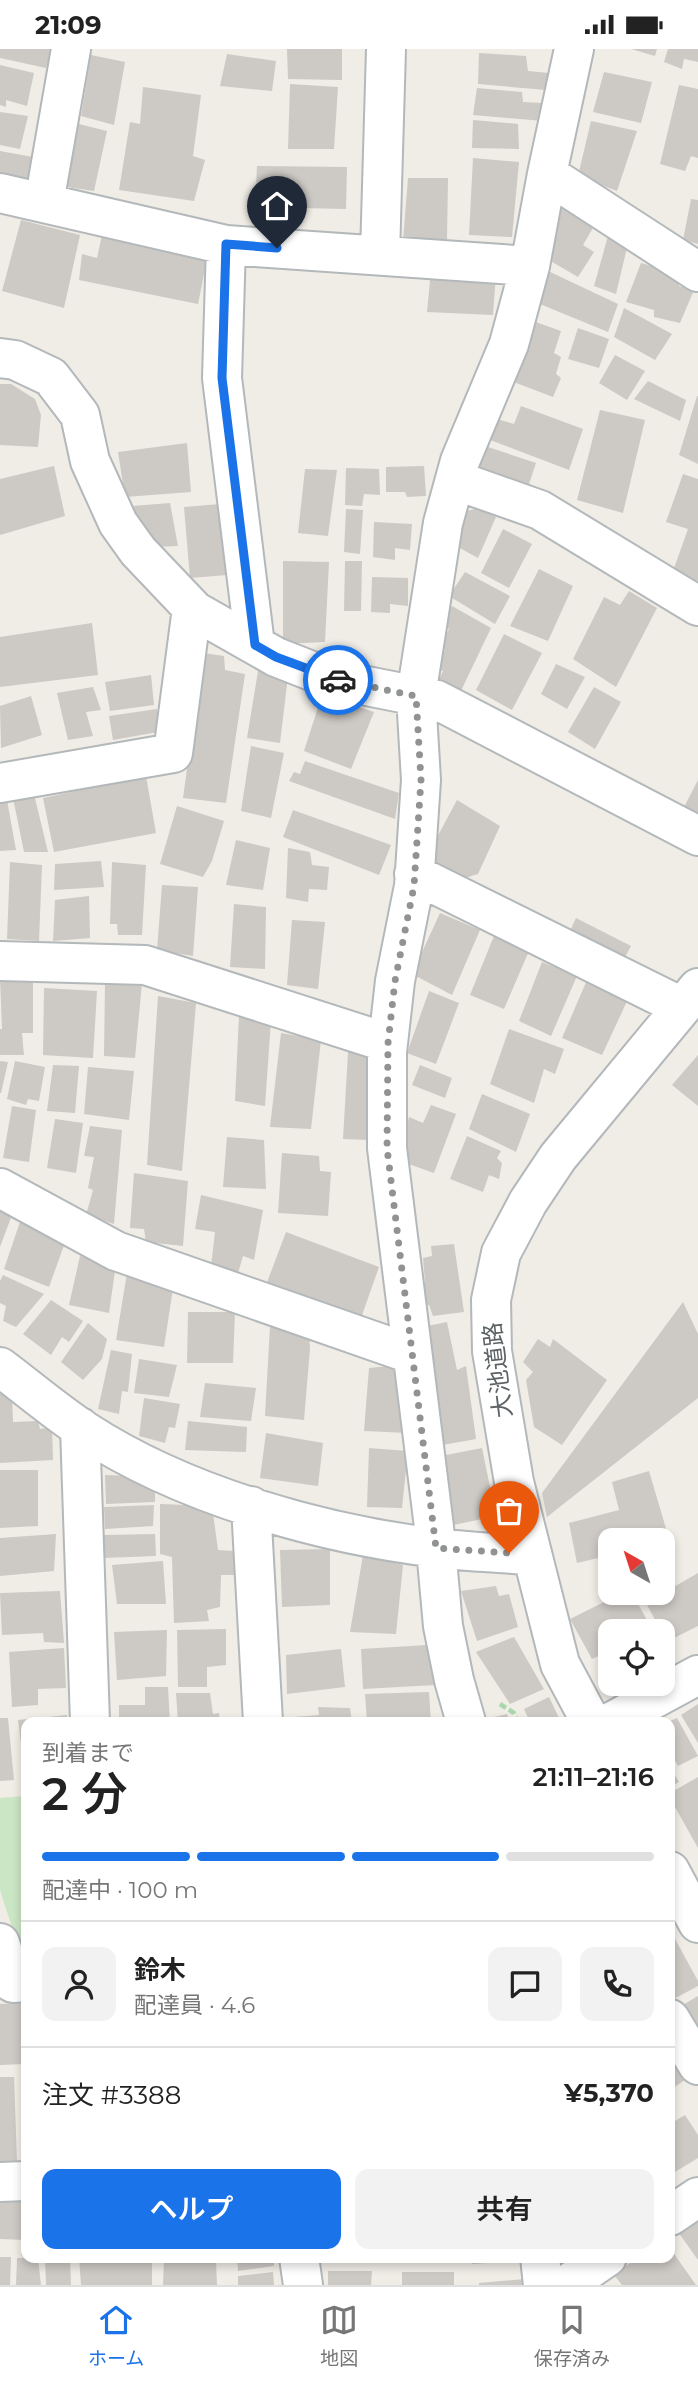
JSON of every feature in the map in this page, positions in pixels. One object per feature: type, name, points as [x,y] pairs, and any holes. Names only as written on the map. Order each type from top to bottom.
[{"type":"street","points":[[44,203],[71,49]]},
{"type":"street","points":[[380,255],[386,49]]},
{"type":"street","points":[[465,1717],[443,1626],[436,1548],[387,1148],[388,1043],[395,981],[414,886],[421,780],[416,696],[443,523],[460,461],[509,344],[530,266],[574,49]]},
{"type":"street","points":[[547,174],[698,272]]},
{"type":"street","points":[[0,193],[226,244],[530,266]]},
{"type":"street","points":[[226,244],[222,378],[255,645]]},
{"type":"street","points":[[0,358],[15,360],[51,377],[80,415],[90,461],[118,523],[138,551],[192,608],[276,657],[332,679],[437,699],[698,836]]},
{"type":"street","points":[[455,480],[540,510],[698,606]]},
{"type":"street","points":[[0,782],[173,753],[192,608]]},
{"type":"street","points":[[414,874],[690,998]]},
{"type":"street","points":[[0,961],[145,965],[388,1043]]},
{"type":"street","name":"大池道路","points":[[588,1717],[560,1664],[514,1482],[492,1351],[491,1300],[501,1253],[528,1202],[558,1157],[690,998]]},
{"type":"street","points":[[0,1188],[116,1251],[411,1354]]},
{"type":"street","points":[[0,1367],[80,1427],[133,1458],[222,1498],[321,1528],[436,1548],[533,1555]]},
{"type":"street","points":[[80,1427],[90,1717]]},
{"type":"street","points":[[251,1506],[263,1717]]},
{"type":"street","points":[[620,1717],[698,1675]]},
{"type":"street","points":[[681,1874],[698,1923]]},
{"type":"street","points":[[0,1943],[13,1983],[21,1982]]},
{"type":"street","points":[[675,2027],[698,2065]]},
{"type":"street","points":[[0,2182],[21,2181]]},
{"type":"street","points":[[675,2213],[698,2197]]},
{"type":"street","points":[[300,2263],[303,2285]]},
{"type":"street","points":[[541,2263],[543,2285]]},
{"type":"street","points":[[566,2285],[598,2263]]},
{"type":"green space","points":[[21,1796],[21,1951],[0,1890],[0,1798]]},
{"type":"building","points":[[0,49],[52,49],[46,68],[0,58]]},
{"type":"building","points":[[287,49],[342,49],[342,80],[288,79]]},
{"type":"building","points":[[631,49],[657,49],[655,56]]},
{"type":"building","points":[[668,49],[698,49],[698,62],[684,59],[682,69],[664,62]]},
{"type":"building","points":[[479,53],[526,56],[528,71],[549,73],[546,90],[478,84]]},
{"type":"building","points":[[227,54],[276,61],[272,91],[220,86]]},
{"type":"building","points":[[91,55],[125,62],[114,125],[81,116]]},
{"type":"building","points":[[0,65],[34,73],[27,106],[6,100],[6,107],[0,105]]},
{"type":"building","points":[[604,72],[652,82],[641,123],[593,112]]},
{"type":"building","points":[[290,84],[338,87],[334,149],[288,149]]},
{"type":"building","points":[[679,85],[698,89],[698,158],[691,156],[685,171],[660,164]]},
{"type":"building","points":[[143,87],[201,95],[193,156],[205,160],[194,201],[119,190],[130,122],[140,124]]},
{"type":"building","points":[[477,88],[522,92],[523,102],[544,103],[543,121],[473,115]]},
{"type":"building","points":[[0,112],[28,116],[20,149],[0,145]]},
{"type":"building","points":[[473,120],[518,124],[519,149],[472,148]]},
{"type":"building","points":[[591,121],[637,131],[617,191],[578,176]]},
{"type":"building","points":[[71,122],[107,131],[94,191],[66,187]]},
{"type":"building","points":[[0,151],[33,157],[29,189],[0,184]]},
{"type":"building","points":[[473,158],[519,162],[512,237],[469,235]]},
{"type":"building","points":[[257,166],[347,167],[346,209],[255,207]]},
{"type":"building","points":[[408,178],[448,178],[447,239],[403,241]]},
{"type":"building","points":[[691,199],[698,200],[698,244],[683,240]]},
{"type":"building","points":[[564,204],[597,221],[583,245],[594,252],[578,277],[542,256],[547,231]]},
{"type":"building","points":[[21,220],[80,235],[64,308],[2,291]]},
{"type":"building","points":[[610,229],[629,239],[616,294],[594,286]]},
{"type":"building","points":[[102,235],[207,259],[198,304],[79,280],[82,254],[97,258]]},
{"type":"building","points":[[641,263],[681,274],[679,286],[694,290],[680,323],[654,317],[654,310],[626,302]]},
{"type":"building","points":[[431,270],[496,274],[493,315],[427,312]]},
{"type":"building","points":[[548,271],[618,304],[608,332],[535,302]]},
{"type":"building","points":[[624,308],[672,334],[655,360],[614,337]]},
{"type":"building","points":[[533,321],[561,331],[554,353],[561,357],[556,374],[561,378],[553,397],[511,381]]},
{"type":"building","points":[[578,328],[609,339],[599,368],[568,359]]},
{"type":"building","points":[[615,355],[645,371],[627,400],[599,383]]},
{"type":"building","points":[[648,381],[686,400],[680,421],[634,399]]},
{"type":"building","points":[[0,384],[11,384],[35,399],[41,415],[38,447],[0,445]]},
{"type":"building","points":[[698,396],[698,464],[679,455]]},
{"type":"building","points":[[521,406],[583,429],[569,470],[485,438],[493,418],[514,424]]},
{"type":"building","points":[[600,410],[645,420],[623,513],[577,500]]},
{"type":"building","points":[[187,443],[191,492],[125,497],[118,452]]},
{"type":"building","points":[[485,446],[536,463],[525,496],[473,476]]},
{"type":"building","points":[[54,466],[65,516],[0,535],[0,479]]},
{"type":"building","points":[[424,466],[426,496],[407,497],[405,492],[386,492],[386,467]]},
{"type":"building","points":[[346,468],[379,469],[380,495],[364,494],[362,506],[345,505]]},
{"type":"building","points":[[305,469],[337,470],[328,536],[298,533]]},
{"type":"building","points":[[683,474],[698,479],[698,581],[673,571],[688,529],[666,522]]},
{"type":"building","points":[[170,503],[178,546],[153,547],[147,528],[134,528],[132,506]]},
{"type":"building","points":[[220,504],[227,575],[190,578],[184,507]]},
{"type":"building","points":[[479,508],[496,517],[478,558],[447,541],[462,512]]},
{"type":"building","points":[[346,509],[363,510],[360,554],[344,552]]},
{"type":"building","points":[[374,522],[412,524],[410,550],[395,548],[395,560],[373,557]]},
{"type":"building","points":[[503,529],[532,544],[509,588],[481,573]]},
{"type":"building","points":[[283,561],[329,562],[325,642],[283,644]]},
{"type":"building","points":[[345,561],[362,561],[361,611],[344,611]]},
{"type":"building","points":[[539,569],[573,586],[548,641],[510,626]]},
{"type":"building","points":[[465,572],[510,596],[495,624],[449,596]]},
{"type":"building","points":[[372,577],[408,578],[408,606],[390,604],[390,613],[371,612]]},
{"type":"building","points":[[629,591],[657,608],[616,687],[573,659],[604,597],[620,605]]},
{"type":"building","points":[[452,606],[491,628],[458,697],[436,685],[443,671],[436,668],[445,650],[439,648],[449,629],[441,625]]},
{"type":"building","points":[[92,623],[98,675],[0,687],[0,637]]},
{"type":"building","points":[[504,634],[542,653],[512,710],[476,690]]},
{"type":"building","points":[[203,653],[224,656],[225,670],[245,674],[226,803],[183,798]]},
{"type":"building","points":[[556,664],[585,677],[567,709],[541,694]]},
{"type":"building","points":[[258,671],[288,676],[280,743],[247,738]]},
{"type":"building","points":[[151,675],[154,705],[110,711],[105,682]]},
{"type":"building","points":[[93,687],[101,710],[86,712],[93,736],[68,740],[57,693]]},
{"type":"building","points":[[594,687],[621,702],[595,749],[568,732]]},
{"type":"building","points":[[322,695],[374,712],[351,769],[304,751]]},
{"type":"building","points":[[31,696],[42,735],[1,748],[0,706]]},
{"type":"building","points":[[157,709],[158,732],[113,740],[109,716]]},
{"type":"building","points":[[251,746],[284,753],[271,818],[241,811]]},
{"type":"building","points":[[305,761],[399,793],[395,819],[289,781],[294,772],[300,774]]},
{"type":"building","points":[[146,776],[156,833],[54,852],[43,798]]},
{"type":"building","points":[[698,780],[698,817],[683,809]]},
{"type":"building","points":[[33,790],[48,852],[24,852],[12,793]]},
{"type":"building","points":[[7,800],[16,850],[0,851],[0,801]]},
{"type":"building","points":[[457,800],[500,826],[478,874],[465,878],[426,858]]},
{"type":"building","points":[[177,806],[224,821],[212,861],[203,877],[160,864]]},
{"type":"building","points":[[293,810],[391,845],[379,875],[283,837]]},
{"type":"building","points":[[236,840],[270,848],[263,890],[226,885]]},
{"type":"building","points":[[288,848],[310,852],[312,865],[329,867],[327,890],[309,889],[308,902],[286,898]]},
{"type":"building","points":[[101,861],[104,887],[54,890],[55,864]]},
{"type":"building","points":[[10,862],[42,865],[39,941],[7,939]]},
{"type":"building","points":[[112,862],[146,865],[142,935],[118,935],[117,924],[110,924]]},
{"type":"building","points":[[162,885],[198,887],[193,956],[157,950]]},
{"type":"building","points":[[89,896],[90,938],[53,941],[55,900]]},
{"type":"building","points":[[234,904],[266,907],[265,969],[230,967]]},
{"type":"building","points":[[440,913],[480,930],[452,995],[412,974]]},
{"type":"building","points":[[576,918],[631,946],[624,959],[570,931]]},
{"type":"building","points":[[292,920],[325,922],[318,989],[287,985]]},
{"type":"building","points":[[494,936],[529,951],[504,1009],[470,995]]},
{"type":"building","points":[[542,962],[577,976],[551,1036],[519,1021]]},
{"type":"building","points":[[0,978],[33,980],[33,1033],[22,1033],[24,1055],[0,1055]]},
{"type":"building","points":[[587,980],[629,997],[602,1055],[562,1038]]},
{"type":"building","points":[[105,982],[142,983],[135,1058],[104,1056]]},
{"type":"building","points":[[44,988],[97,991],[93,1058],[43,1055]]},
{"type":"building","points":[[429,991],[459,1003],[436,1064],[407,1053]]},
{"type":"building","points":[[158,996],[196,1003],[182,1171],[147,1165]]},
{"type":"building","points":[[239,1015],[271,1020],[265,1106],[235,1101]]},
{"type":"building","points":[[509,1029],[564,1049],[555,1074],[544,1069],[534,1103],[490,1084]]},
{"type":"building","points":[[281,1033],[321,1040],[311,1129],[270,1127]]},
{"type":"building","points":[[348,1052],[370,1057],[369,1140],[343,1139]]},
{"type":"building","points":[[698,1055],[698,1106],[672,1085]]},
{"type":"building","points":[[0,1061],[8,1062],[1,1093],[0,1093]]},
{"type":"building","points":[[15,1061],[45,1067],[39,1101],[28,1099],[26,1105],[7,1099]]},
{"type":"building","points":[[53,1065],[79,1066],[75,1113],[47,1111]]},
{"type":"building","points":[[420,1065],[452,1078],[445,1098],[412,1085]]},
{"type":"building","points":[[88,1067],[134,1071],[129,1120],[84,1114]]},
{"type":"building","points":[[482,1094],[530,1114],[516,1152],[469,1129]]},
{"type":"building","points":[[431,1105],[456,1114],[434,1173],[400,1161],[409,1117],[423,1123]]},
{"type":"building","points":[[12,1106],[36,1110],[29,1162],[3,1158]]},
{"type":"building","points":[[55,1119],[83,1123],[76,1173],[47,1168]]},
{"type":"building","points":[[90,1126],[122,1130],[114,1224],[86,1215],[93,1190],[88,1188],[94,1157],[84,1156]]},
{"type":"building","points":[[467,1136],[501,1151],[497,1158],[502,1163],[499,1179],[489,1175],[483,1192],[450,1179]]},
{"type":"building","points":[[227,1137],[264,1140],[266,1189],[223,1187]]},
{"type":"building","points":[[282,1153],[319,1156],[320,1171],[331,1172],[328,1216],[278,1213]]},
{"type":"building","points":[[134,1173],[188,1181],[183,1246],[146,1242],[144,1229],[130,1228]]},
{"type":"building","points":[[201,1195],[263,1210],[254,1260],[243,1256],[238,1273],[211,1266],[215,1232],[195,1229]]},
{"type":"building","points":[[0,1210],[12,1215],[0,1247]]},
{"type":"building","points":[[21,1219],[67,1237],[49,1287],[4,1269]]},
{"type":"building","points":[[286,1232],[379,1267],[361,1318],[266,1285]]},
{"type":"building","points":[[454,1244],[464,1312],[433,1316],[429,1305],[421,1307],[425,1282],[423,1258],[432,1256],[431,1246]]},
{"type":"building","points":[[80,1256],[116,1264],[109,1313],[69,1305]]},
{"type":"building","points":[[127,1273],[174,1282],[164,1347],[116,1340]]},
{"type":"building","points":[[3,1275],[44,1294],[16,1327],[3,1321],[6,1306],[0,1303],[0,1281]]},
{"type":"building","points":[[51,1300],[83,1321],[69,1342],[62,1337],[51,1355],[23,1334]]},
{"type":"building","points":[[683,1302],[698,1334],[698,1398],[547,1517],[542,1493]]},
{"type":"building","points":[[188,1312],[235,1312],[233,1363],[187,1363]]},
{"type":"building","points":[[447,1322],[457,1370],[466,1366],[476,1439],[437,1446],[422,1327]]},
{"type":"building","points":[[88,1323],[107,1339],[102,1359],[83,1380],[61,1362]]},
{"type":"building","points":[[270,1326],[309,1333],[304,1420],[265,1416]]},
{"type":"building","points":[[538,1339],[550,1347],[553,1339],[607,1380],[562,1445],[534,1427],[526,1380],[533,1372],[523,1362]]},
{"type":"building","points":[[111,1350],[132,1354],[128,1392],[122,1391],[119,1414],[98,1409]]},
{"type":"building","points":[[139,1359],[177,1365],[169,1397],[134,1393]]},
{"type":"building","points":[[400,1365],[408,1433],[364,1431],[369,1368]]},
{"type":"building","points":[[205,1383],[256,1388],[251,1421],[200,1417]]},
{"type":"building","points":[[0,1394],[12,1394],[13,1422],[38,1421],[40,1429],[52,1427],[53,1460],[0,1463]]},
{"type":"building","points":[[144,1398],[180,1404],[175,1428],[169,1427],[165,1443],[139,1436]]},
{"type":"building","points":[[188,1421],[247,1427],[246,1452],[185,1450]]},
{"type":"building","points":[[266,1433],[323,1443],[318,1486],[260,1478]]},
{"type":"building","points":[[369,1448],[408,1451],[402,1508],[367,1507]]},
{"type":"building","points":[[482,1448],[496,1516],[449,1526],[441,1456]]},
{"type":"building","points":[[0,1470],[38,1470],[38,1526],[0,1528]]},
{"type":"building","points":[[649,1471],[666,1528],[598,1528],[598,1558],[577,1563],[569,1523],[619,1510],[612,1482]]},
{"type":"building","points":[[105,1475],[132,1476],[155,1486],[155,1502],[106,1504]]},
{"type":"building","points":[[160,1504],[212,1506],[218,1550],[234,1551],[235,1575],[221,1575],[220,1607],[207,1610],[209,1621],[174,1623],[172,1557],[160,1554]]},
{"type":"building","points":[[154,1505],[153,1526],[105,1529],[104,1507]]},
{"type":"building","points":[[56,1534],[54,1571],[0,1576],[0,1538]]},
{"type":"building","points":[[155,1534],[156,1556],[103,1558],[104,1535]]},
{"type":"building","points":[[330,1549],[330,1605],[282,1607],[280,1550]]},
{"type":"building","points":[[363,1555],[403,1565],[396,1634],[350,1632]]},
{"type":"building","points":[[163,1561],[166,1604],[117,1604],[112,1565]]},
{"type":"building","points":[[698,1573],[698,1626],[675,1638],[675,1619],[655,1619],[647,1605],[676,1605],[676,1586]]},
{"type":"building","points":[[496,1586],[499,1596],[509,1594],[518,1627],[477,1641],[461,1591]]},
{"type":"building","points":[[60,1591],[64,1643],[44,1642],[43,1633],[2,1635],[0,1593]]},
{"type":"building","points":[[598,1605],[639,1605],[646,1619],[598,1619],[598,1656],[592,1659],[570,1619]]},
{"type":"building","points":[[226,1629],[226,1665],[207,1667],[207,1687],[178,1687],[177,1630]]},
{"type":"building","points":[[167,1630],[166,1676],[117,1680],[114,1632]]},
{"type":"building","points":[[514,1637],[544,1689],[510,1704],[476,1652]]},
{"type":"building","points":[[427,1645],[436,1685],[363,1689],[361,1649]]},
{"type":"building","points":[[64,1648],[66,1688],[38,1689],[38,1705],[12,1707],[9,1652]]},
{"type":"building","points":[[341,1649],[345,1687],[287,1694],[286,1655]]},
{"type":"building","points":[[145,1687],[168,1687],[170,1717],[119,1717],[119,1705],[145,1705]]},
{"type":"building","points":[[429,1692],[431,1717],[367,1717],[365,1694]]},
{"type":"building","points":[[176,1693],[210,1693],[213,1714],[219,1713],[219,1717],[178,1717]]},
{"type":"building","points":[[549,1697],[559,1717],[528,1717],[524,1709]]},
{"type":"building","points":[[698,1704],[698,1743],[681,1715]]},
{"type":"building","points":[[318,1707],[350,1708],[351,1717],[293,1717],[319,1715]]},
{"type":"building","points":[[0,1718],[8,1718],[14,1780],[0,1781]]},
{"type":"building","points":[[677,1718],[698,1756],[678,1766],[675,1761]]},
{"type":"building","points":[[18,1720],[21,1720],[21,1744]]},
{"type":"building","points":[[698,1777],[698,1848],[675,1807],[675,1790]]},
{"type":"building","points":[[675,1939],[698,1981],[698,1986],[675,1998]]},
{"type":"building","points":[[698,1996],[698,2043],[676,2009]]},
{"type":"building","points":[[21,2003],[21,2064],[0,2065],[0,2004]]},
{"type":"building","points":[[675,2067],[685,2080],[675,2087]]},
{"type":"building","points":[[0,2077],[14,2077],[17,2161],[0,2164]]},
{"type":"building","points":[[685,2115],[698,2135],[698,2158],[675,2172],[675,2121]]},
{"type":"building","points":[[21,2193],[21,2240],[0,2239],[0,2194]]},
{"type":"building","points":[[698,2217],[698,2260],[676,2229]]},
{"type":"building","points":[[675,2255],[696,2285],[622,2285],[614,2275],[630,2263],[675,2263]]},
{"type":"building","points":[[0,2257],[11,2257],[10,2285],[0,2285]]},
{"type":"building","points":[[17,2258],[21,2258],[21,2263],[39,2263],[41,2285],[16,2285]]},
{"type":"building","points":[[45,2263],[70,2263],[71,2285],[46,2285]]},
{"type":"building","points":[[79,2263],[152,2263],[152,2285],[81,2285]]},
{"type":"building","points":[[164,2263],[216,2263],[217,2285],[163,2285]]},
{"type":"building","points":[[237,2263],[274,2263],[274,2266],[238,2271]]},
{"type":"building","points":[[328,2271],[372,2271],[371,2285],[328,2285]]},
{"type":"building","points":[[273,2272],[274,2285],[238,2285],[238,2276]]},
{"type":"building","points":[[402,2272],[454,2272],[454,2285],[402,2285]]},
{"type":"building","points":[[525,2279],[525,2285],[479,2285],[479,2283]]},
{"type":"way so far","points":[[338,680],[416,696],[421,780],[414,886],[395,981],[387,1052],[387,1148],[436,1548],[509,1553]]},
{"type":"route","points":[[277,248],[226,244],[222,378],[255,645],[276,657],[338,680]]}]
